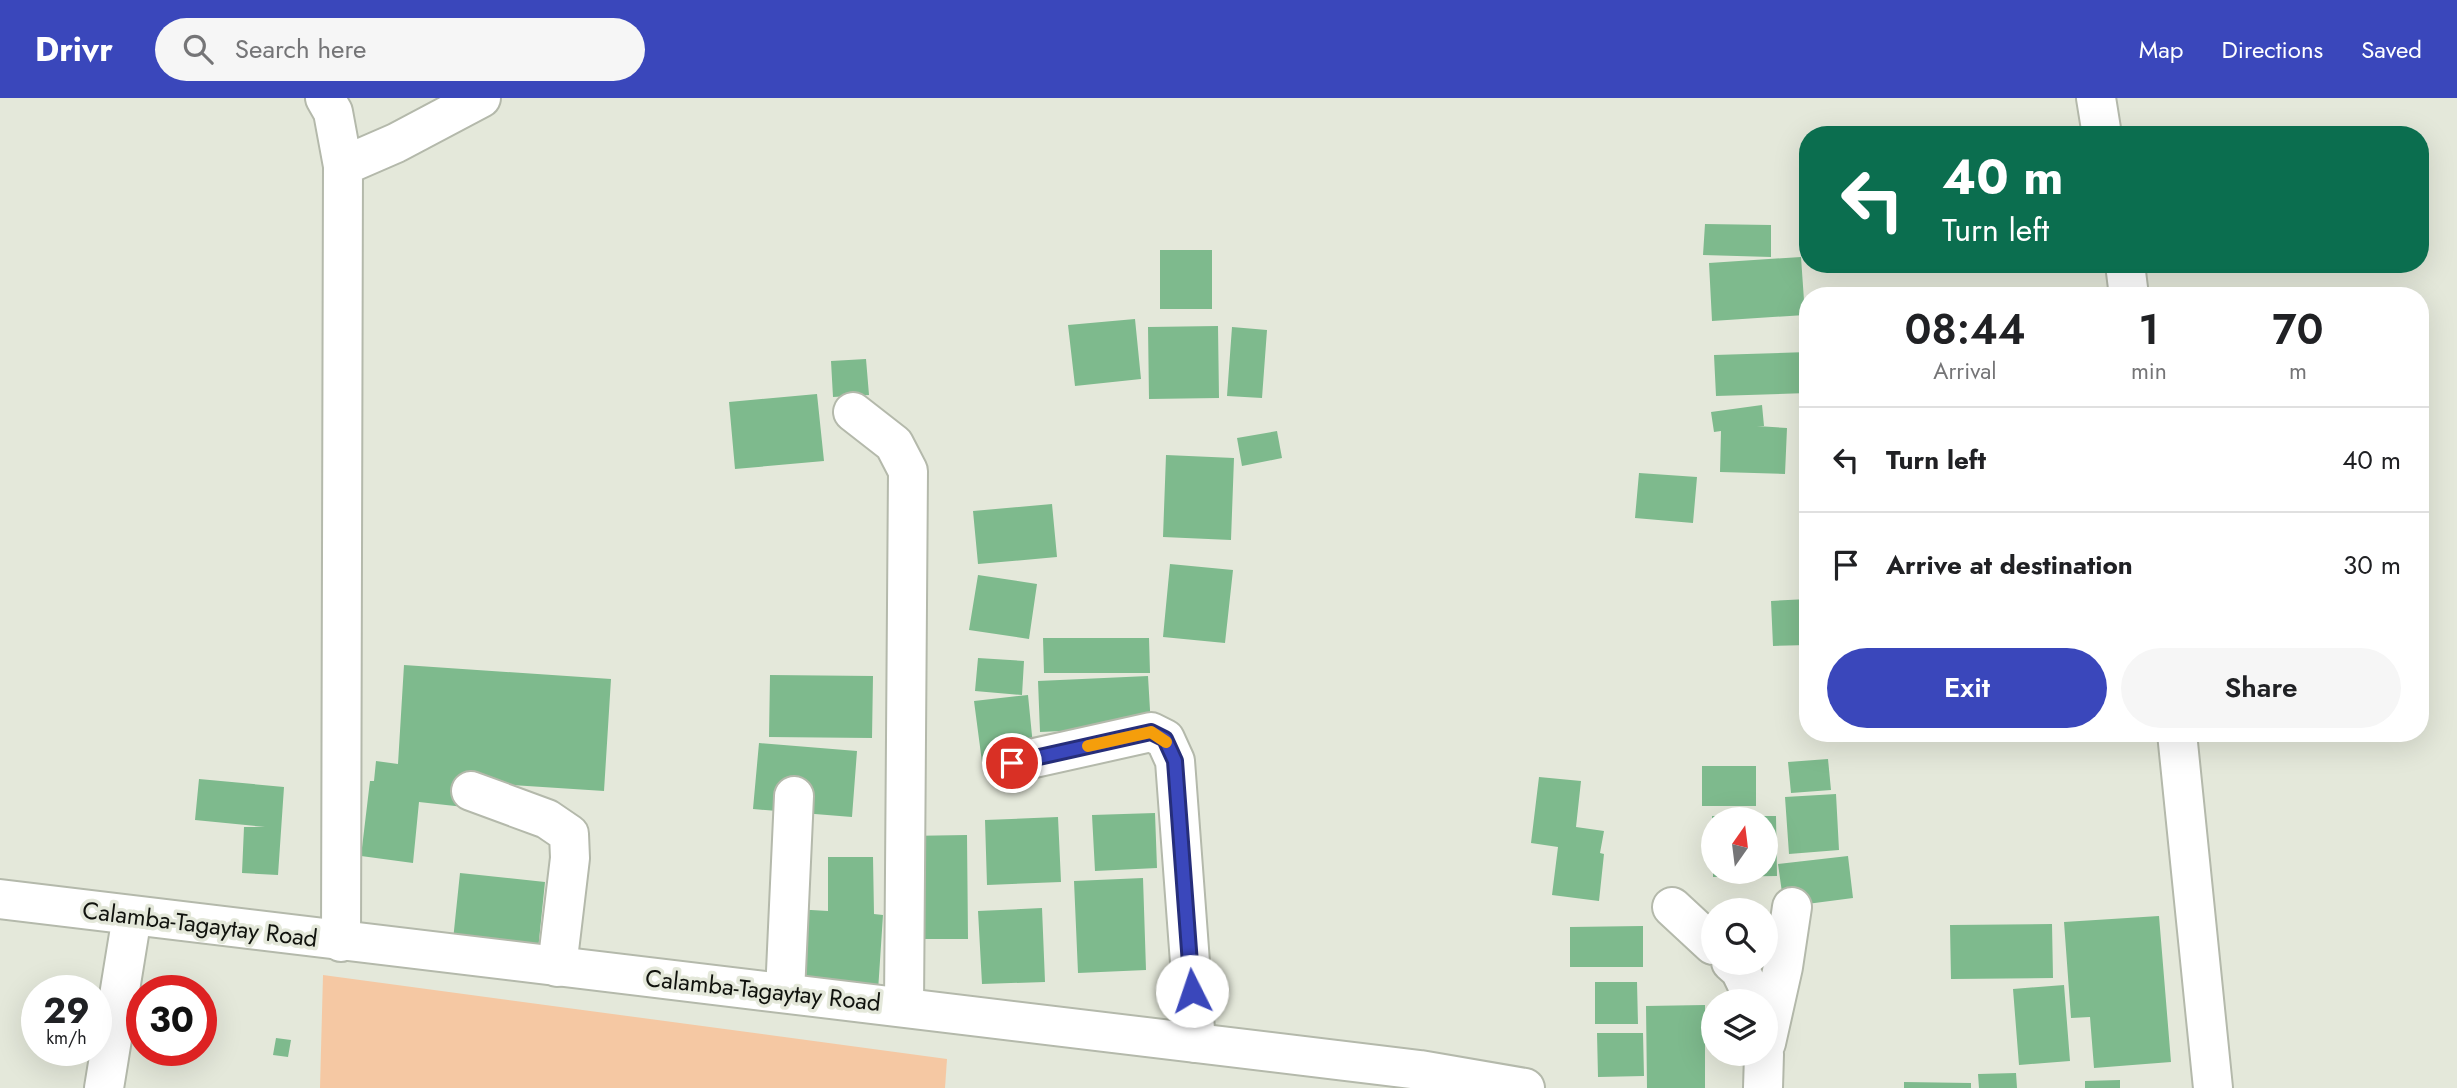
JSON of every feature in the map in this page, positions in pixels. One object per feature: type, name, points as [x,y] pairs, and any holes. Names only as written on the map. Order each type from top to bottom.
[{"type":"street","points":[[325,98],[333,112],[343,166],[341,942]]},
{"type":"street","points":[[343,166],[396,143],[481,98]]},
{"type":"street","points":[[2096,98],[2101,126]]},
{"type":"street","points":[[853,412],[894,444],[908,471],[904,1006]]},
{"type":"street","points":[[1012,763],[1151,732],[1165,739],[1175,761],[1196,1042]]},
{"type":"street","points":[[2177,742],[2213,1088]]},
{"type":"street","points":[[471,791],[547,819],[569,834],[570,858],[557,967]]},
{"type":"street","points":[[785,993],[794,796]]},
{"type":"street","name":"Calamba-Tagaytay Road","points":[[0,900],[1196,1042],[1420,1079],[1524,1088]]},
{"type":"street","points":[[1672,907],[1701,934]]},
{"type":"street","points":[[1778,989],[1792,907]]},
{"type":"street","points":[[104,1088],[132,916]]},
{"type":"street","points":[[1763,1088],[1764,1066]]},
{"type":"shaded area","points":[[323,975],[947,1059],[945,1088],[320,1088]]},
{"type":"building","points":[[1705,224],[1771,225],[1771,257],[1703,255]]},
{"type":"building","points":[[1160,250],[1212,250],[1212,309],[1160,309]]},
{"type":"building","points":[[1799,257],[1799,273],[1802,273],[1803,287],[1799,287],[1799,315],[1712,321],[1709,263]]},
{"type":"building","points":[[1135,319],[1141,379],[1075,386],[1068,325]]},
{"type":"building","points":[[1218,326],[1219,398],[1149,399],[1148,327]]},
{"type":"building","points":[[1232,327],[1267,330],[1262,398],[1227,396]]},
{"type":"building","points":[[1799,352],[1799,393],[1716,396],[1714,355]]},
{"type":"building","points":[[866,359],[869,395],[833,397],[831,361]]},
{"type":"building","points":[[817,394],[824,461],[735,469],[729,402]]},
{"type":"building","points":[[1762,405],[1764,426],[1757,426],[1787,428],[1785,474],[1720,472],[1721,431],[1714,432],[1711,412]]},
{"type":"building","points":[[1277,431],[1282,458],[1242,466],[1237,438]]},
{"type":"building","points":[[1166,455],[1234,458],[1231,540],[1163,537]]},
{"type":"building","points":[[1639,473],[1697,477],[1693,523],[1635,518]]},
{"type":"building","points":[[1052,504],[1057,557],[978,564],[973,511]]},
{"type":"building","points":[[1170,564],[1233,570],[1225,643],[1163,637]]},
{"type":"building","points":[[978,575],[1037,584],[1029,639],[969,630]]},
{"type":"building","points":[[1799,599],[1799,645],[1773,646],[1771,601]]},
{"type":"building","points":[[1043,638],[1149,638],[1150,673],[1044,673]]},
{"type":"building","points":[[978,658],[1024,661],[1022,695],[975,691]]},
{"type":"building","points":[[404,665],[611,679],[604,791],[467,782],[464,807],[419,802],[413,863],[361,856],[370,781],[374,781],[376,761],[398,764]]},
{"type":"building","points":[[770,675],[873,676],[872,738],[769,737]]},
{"type":"building","points":[[1148,676],[1151,727],[1040,732],[1038,681]]},
{"type":"building","points":[[1028,695],[1034,756],[982,762],[974,701]]},
{"type":"building","points":[[759,743],[857,751],[852,817],[753,809]]},
{"type":"building","points":[[1828,759],[1831,790],[1791,793],[1788,762]]},
{"type":"building","points":[[1702,766],[1756,766],[1756,806],[1702,806]]},
{"type":"building","points":[[1539,777],[1581,781],[1576,827],[1604,831],[1600,853],[1604,854],[1599,901],[1552,895],[1558,847],[1531,843]]},
{"type":"building","points":[[199,779],[284,787],[278,875],[242,873],[244,827],[265,827],[195,820]]},
{"type":"building","points":[[1836,794],[1839,850],[1789,854],[1785,797]]},
{"type":"building","points":[[1155,813],[1157,868],[1095,871],[1092,815]]},
{"type":"building","points":[[1058,817],[1061,882],[987,885],[985,820]]},
{"type":"building","points":[[967,835],[968,939],[907,939],[906,836]]},
{"type":"building","points":[[1848,856],[1853,898],[1784,907],[1778,864]]},
{"type":"building","points":[[828,857],[873,857],[874,914],[883,915],[878,991],[789,985],[794,909],[828,911]]},
{"type":"building","points":[[460,873],[545,882],[538,950],[453,940]]},
{"type":"building","points":[[1143,878],[1146,970],[1078,973],[1074,881]]},
{"type":"building","points":[[1042,908],[1045,982],[982,984],[978,911]]},
{"type":"building","points":[[2159,916],[2171,1062],[2094,1068],[2090,1017],[2071,1018],[2064,922]]},
{"type":"building","points":[[2052,924],[2053,978],[1951,979],[1950,925]]},
{"type":"building","points":[[1643,926],[1643,967],[1570,967],[1570,927]]},
{"type":"building","points":[[1595,982],[1637,982],[1638,1024],[1595,1024]]},
{"type":"building","points":[[2064,985],[2070,1061],[2019,1065],[2013,989]]},
{"type":"building","points":[[1701,1005],[1701,1066],[1705,1066],[1705,1088],[1647,1088],[1646,1006]]},
{"type":"building","points":[[1597,1033],[1643,1033],[1644,1076],[1598,1077]]},
{"type":"building","points":[[276,1038],[291,1040],[288,1057],[273,1055]]},
{"type":"building","points":[[2016,1073],[2017,1088],[1979,1088],[1978,1074]]},
{"type":"building","points":[[2120,1080],[2120,1088],[2085,1088],[2085,1081]]},
{"type":"building","points":[[1904,1082],[1971,1083],[1971,1088],[1904,1088]]},
{"type":"slow traffic","points":[[1088,746],[1151,732],[1166,742]]},
{"type":"route","points":[[1012,763],[1151,732],[1165,739],[1175,761],[1192,991]]}]
